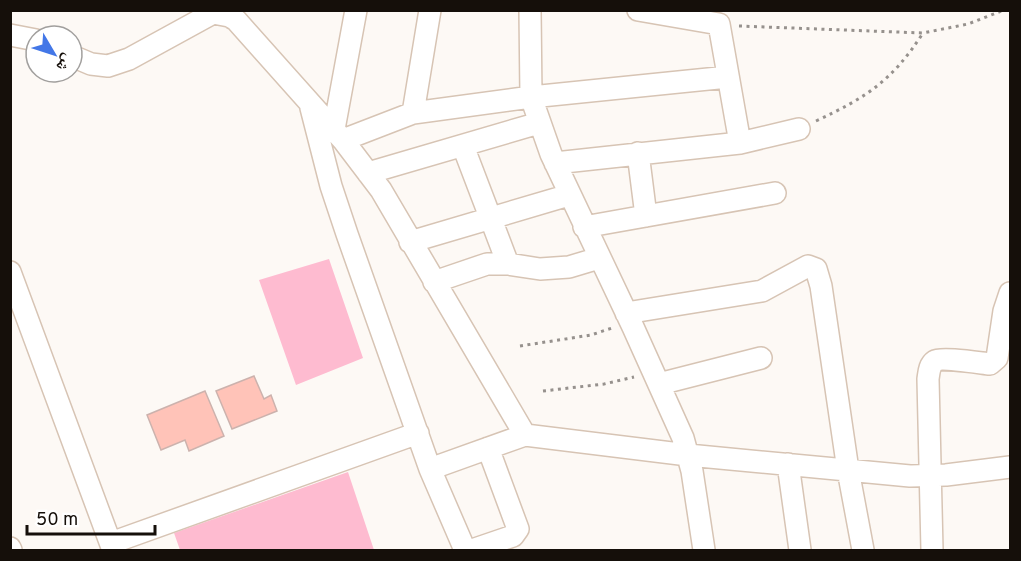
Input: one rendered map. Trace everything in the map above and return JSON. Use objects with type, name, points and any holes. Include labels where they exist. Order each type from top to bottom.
[{"type":"street","points":[[338,135],[356,10]]},
{"type":"street","points":[[413,113],[430,10]]},
{"type":"street","points":[[530,10],[531,97],[539,123],[569,195],[628,316],[683,438],[688,455],[700,550]]},
{"type":"street","points":[[639,10],[719,24],[740,142]]},
{"type":"street","points":[[84,61],[108,66],[129,59],[214,12],[236,20],[309,101],[381,190],[525,435]]},
{"type":"street","points":[[338,135],[413,113],[531,97],[728,77]]},
{"type":"street","points":[[309,101],[331,186],[344,224],[430,468],[465,550]]},
{"type":"street","points":[[368,173],[539,123]]},
{"type":"street","points":[[555,163],[740,142],[799,129]]},
{"type":"street","points":[[463,146],[508,264]]},
{"type":"street","points":[[638,153],[646,216]]},
{"type":"street","points":[[584,226],[775,193]]},
{"type":"street","points":[[410,242],[491,216],[569,195]]},
{"type":"street","points":[[434,282],[487,264],[508,264],[540,269],[569,267],[599,258]]},
{"type":"street","points":[[628,316],[762,291],[776,285],[796,271],[808,266],[813,267],[818,274],[821,286],[848,470],[863,550]]},
{"type":"street","points":[[10,272],[112,547],[418,434]]},
{"type":"street","points":[[932,550],[928,379],[930,366],[944,359],[990,364],[997,358],[1004,311],[1011,293]]},
{"type":"street","points":[[656,378],[761,358]]},
{"type":"street","points":[[430,468],[525,435],[688,455],[910,476],[1011,467]]},
{"type":"street","points":[[472,550],[513,536],[518,529],[488,448]]},
{"type":"street","points":[[788,464],[800,550]]},
{"type":"path","points":[[719,24],[767,28],[923,33],[968,24],[1004,10]]},
{"type":"path","points":[[799,129],[834,113],[882,84],[898,69],[923,33]]},
{"type":"path","points":[[520,346],[591,335],[628,316]]},
{"type":"path","points":[[543,391],[656,378]]},
{"type":"shaded area","points":[[329,259],[363,358],[296,385],[259,280]]},
{"type":"shaded area","points":[[348,472],[374,550],[180,550],[174,533]]},
{"type":"building","points":[[254,376],[264,399],[271,395],[277,411],[232,429],[216,391]]},
{"type":"building","points":[[205,391],[224,436],[189,451],[185,440],[161,450],[147,415]]}]
